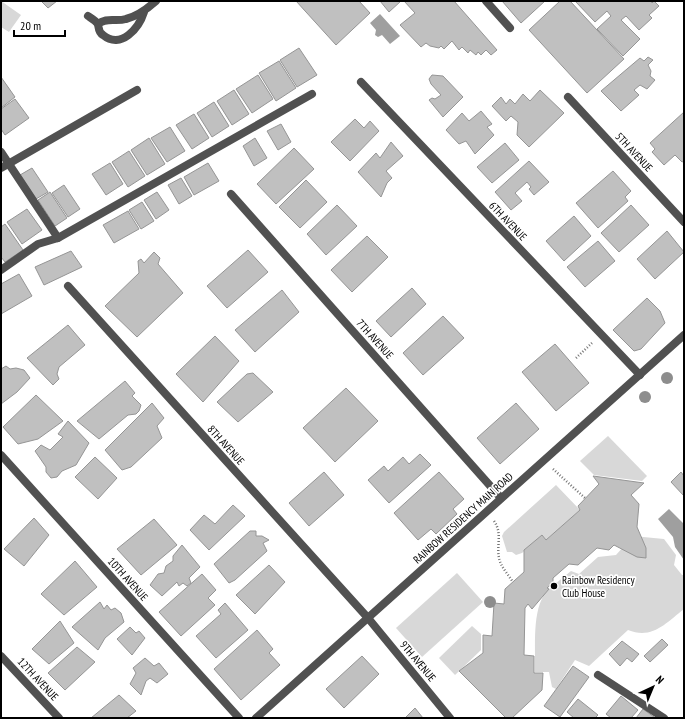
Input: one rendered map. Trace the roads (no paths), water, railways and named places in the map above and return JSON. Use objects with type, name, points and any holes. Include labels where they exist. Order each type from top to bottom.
[{"type":"street","points":[[98,24],[103,20],[126,19],[144,12],[156,1]]},
{"type":"street","points":[[486,1],[510,28]]},
{"type":"street","points":[[88,16],[98,24],[99,31],[107,38],[113,39],[124,38],[138,26],[144,12]]},
{"type":"street","name":"6TH AVENUE","points":[[361,82],[640,375]]},
{"type":"street","points":[[4,166],[137,90]]},
{"type":"street","points":[[1,270],[38,244],[58,238],[312,94]]},
{"type":"street","name":"5TH AVENUE","points":[[568,97],[684,222]]},
{"type":"street","points":[[1,152],[4,166],[58,238]]},
{"type":"street","name":"7TH AVENUE","points":[[231,194],[501,498]]},
{"type":"street","name":"8TH AVENUE","points":[[68,286],[368,618]]},
{"type":"street","name":"RAINBOW RESIDENCY MAIN ROAD","points":[[256,718],[684,335]]},
{"type":"street","name":"10TH AVENUE","points":[[1,455],[238,718]]},
{"type":"street","name":"9TH AVENUE","points":[[368,618],[450,718]]},
{"type":"street","name":"12TH AVENUE","points":[[1,656],[59,718]]},
{"type":"street","points":[[598,675],[664,718]]},
{"type":"place","name":"Rainbow Residency Club House","points":[[554,586]]}]
